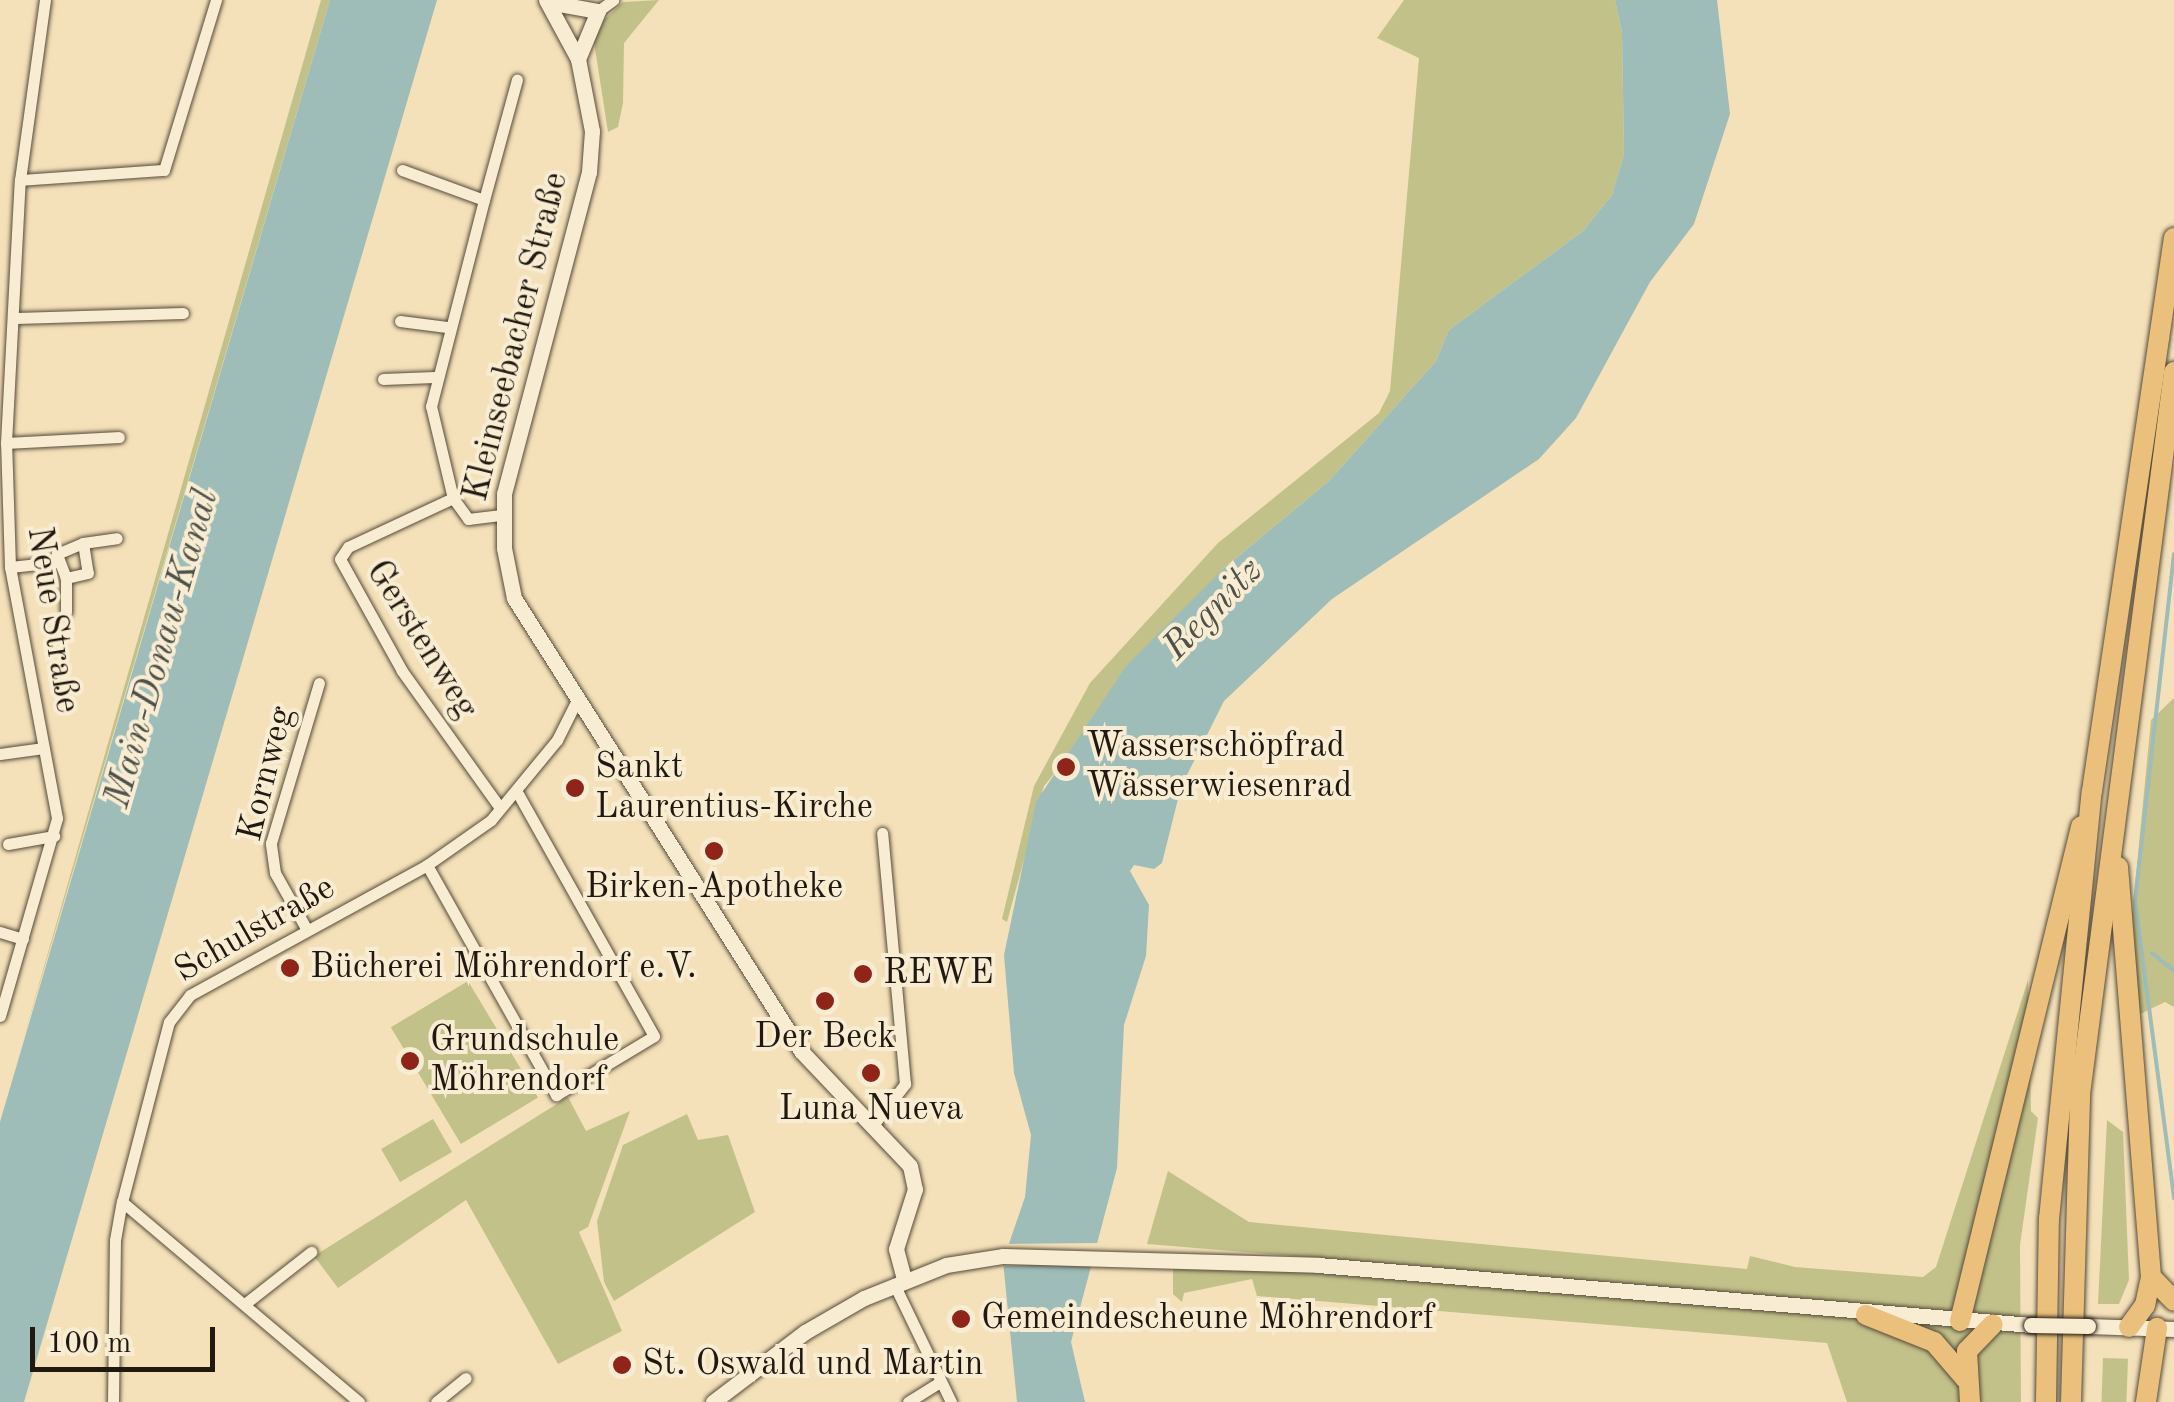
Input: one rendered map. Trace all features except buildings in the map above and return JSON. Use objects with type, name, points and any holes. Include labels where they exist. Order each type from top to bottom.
[{"type":"highway","points":[[2046,1402],[2049,1219],[2092,791],[2174,238]]},
{"type":"highway","points":[[2071,1402],[2080,1094],[2117,775],[2174,372]]},
{"type":"highway","points":[[2117,775],[2121,953],[2151,1276],[2145,1305],[2129,1328]]},
{"type":"highway","points":[[1960,1322],[2067,870],[2092,791]]},
{"type":"highway","points":[[2151,1276],[2174,1301]]},
{"type":"highway","points":[[1866,1315],[1934,1342],[1965,1378]]},
{"type":"highway","points":[[1970,1402],[1965,1378],[1967,1351],[1993,1324]]},
{"type":"highway","points":[[2146,1402],[2165,1328]]},
{"type":"street","name":"Neue Straße","points":[[0,1016],[57,818],[10,567],[6,443],[5,352],[16,318],[20,180],[45,0]]},
{"type":"street","points":[[20,180],[164,170],[216,0]]},
{"type":"street","points":[[578,58],[598,11],[614,0]]},
{"type":"street","points":[[547,1],[598,11]]},
{"type":"street","name":"Kleinseebacher Straße","points":[[547,1],[578,58],[592,131],[589,172],[508,469],[502,516],[514,598],[801,1051],[903,1154],[914,1178],[896,1249],[899,1281]]},
{"type":"street","points":[[502,516],[468,519],[453,498],[431,406],[434,377],[517,79]]},
{"type":"street","points":[[402,170],[484,200]]},
{"type":"street","points":[[16,318],[183,313]]},
{"type":"street","points":[[400,322],[448,327]]},
{"type":"street","points":[[383,380],[434,377]]},
{"type":"street","points":[[6,443],[119,437]]},
{"type":"street","name":"Gerstenweg","points":[[453,498],[348,547],[340,559],[402,672],[500,808]]},
{"type":"street","points":[[58,562],[67,545],[117,538]]},
{"type":"street","points":[[66,578],[88,573],[83,543]]},
{"type":"street","points":[[10,567],[58,562]]},
{"type":"street","points":[[58,562],[66,578],[66,612]]},
{"type":"street","name":"Kornweg","points":[[307,930],[275,873],[271,844],[319,682]]},
{"type":"street","name":"Schulstraße","points":[[112,1402],[114,1240],[175,1009],[307,930],[427,865],[517,792],[557,740],[577,700]]},
{"type":"street","points":[[0,754],[44,748]]},
{"type":"street","points":[[427,865],[556,1096],[654,1036],[517,792]]},
{"type":"street","points":[[874,1124],[905,1084],[882,833]]},
{"type":"street","points":[[8,844],[54,836]]},
{"type":"street","points":[[0,932],[23,938]]},
{"type":"street","points":[[122,1202],[359,1402]]},
{"type":"street","points":[[246,1303],[311,1252]]},
{"type":"street","points":[[720,1400],[804,1332],[899,1281],[1003,1256],[1147,1256],[1464,1278],[1960,1322],[2165,1328]]},
{"type":"street","points":[[899,1281],[939,1383],[951,1402]]},
{"type":"street","points":[[436,1402],[466,1378]]},
{"type":"street","points":[[908,1402],[939,1383]]},
{"type":"shaded area","points":[[321,0],[330,0],[23,1040]]},
{"type":"shaded area","points":[[659,0],[624,43],[623,103],[618,127],[608,132],[594,42],[604,20],[623,2]]},
{"type":"shaded area","points":[[1404,0],[1615,0],[1622,33],[1624,154],[1612,195],[1583,231],[1449,330],[1436,361],[1329,481],[1223,569],[1044,786],[1007,922],[1002,919],[1034,786],[1090,683],[1218,543],[1379,413],[1390,391],[1419,58],[1377,38]]},
{"type":"shaded area","points":[[2174,698],[2174,1007],[2165,1002],[2136,1016],[2129,947],[2151,720]]},
{"type":"shaded area","points":[[2028,980],[2031,1111],[2038,1118],[2020,1245],[2021,1402],[1847,1402],[1827,1343],[1257,1296],[1252,1279],[1184,1293],[1182,1302],[1173,1294],[1173,1268],[1231,1266],[1452,1284],[1454,1269],[1147,1244],[1168,1171],[1249,1222],[1747,1269],[1750,1256],[1795,1267],[1923,1277],[1936,1267]]},
{"type":"shaded area","points":[[468,981],[538,1098],[461,1144],[391,1027]]},
{"type":"shaded area","points":[[568,1097],[586,1131],[630,1111],[588,1227],[579,1232],[622,1331],[558,1364],[466,1200],[338,1288],[314,1256]]},
{"type":"shaded area","points":[[687,1114],[698,1140],[728,1135],[755,1212],[614,1301],[604,1282],[597,1221],[623,1145]]},
{"type":"shaded area","points":[[433,1119],[452,1152],[400,1182],[381,1149]]},
{"type":"shaded area","points":[[2107,1120],[2123,1132],[2129,1280],[2119,1304],[2098,1304]]},
{"type":"shaded area","points":[[2103,1358],[2128,1359],[2126,1402],[2101,1402]]},
{"type":"water","name":"Main-Donau-Kanal","points":[[330,0],[437,0],[24,1402],[0,1402],[0,1122]]},
{"type":"water","name":"Regnitz","points":[[1615,0],[1717,0],[1730,114],[1694,224],[1650,282],[1576,418],[1539,459],[1332,599],[1224,701],[1181,787],[1162,863],[1154,869],[1134,865],[1130,871],[1149,905],[1146,956],[1124,1025],[1117,1168],[1071,1342],[1085,1402],[1017,1402],[1003,1261],[1025,1197],[1031,1135],[1014,1073],[1004,955],[1036,802],[1126,666],[1223,569],[1329,481],[1436,361],[1449,330],[1583,231],[1612,195],[1624,154],[1622,33]]},
{"type":"pier","points":[[1099,1243],[1094,1263],[998,1266],[1003,1244]]},
{"type":"waterway","points":[[2174,554],[2135,901],[2174,1198]]},
{"type":"waterway","points":[[2152,953],[2174,971]]},
{"type":"place","name":"Wasserschöpfrad Wässerwiesenrad","points":[[1066,767]]},
{"type":"place","name":"Sankt Laurentius-Kirche","points":[[575,788]]},
{"type":"place","name":"Birken-Apotheke","points":[[714,851]]},
{"type":"place","name":"Bücherei Möhrendorf e.V.","points":[[290,968]]},
{"type":"place","name":"REWE","points":[[863,974]]},
{"type":"place","name":"Der Beck","points":[[825,1001]]},
{"type":"place","name":"Grundschule Möhrendorf","points":[[410,1061]]},
{"type":"place","name":"Luna Nueva","points":[[871,1073]]},
{"type":"place","name":"Gemeindescheune Möhrendorf","points":[[961,1319]]},
{"type":"place","name":"St. Oswald und Martin","points":[[622,1365]]}]
